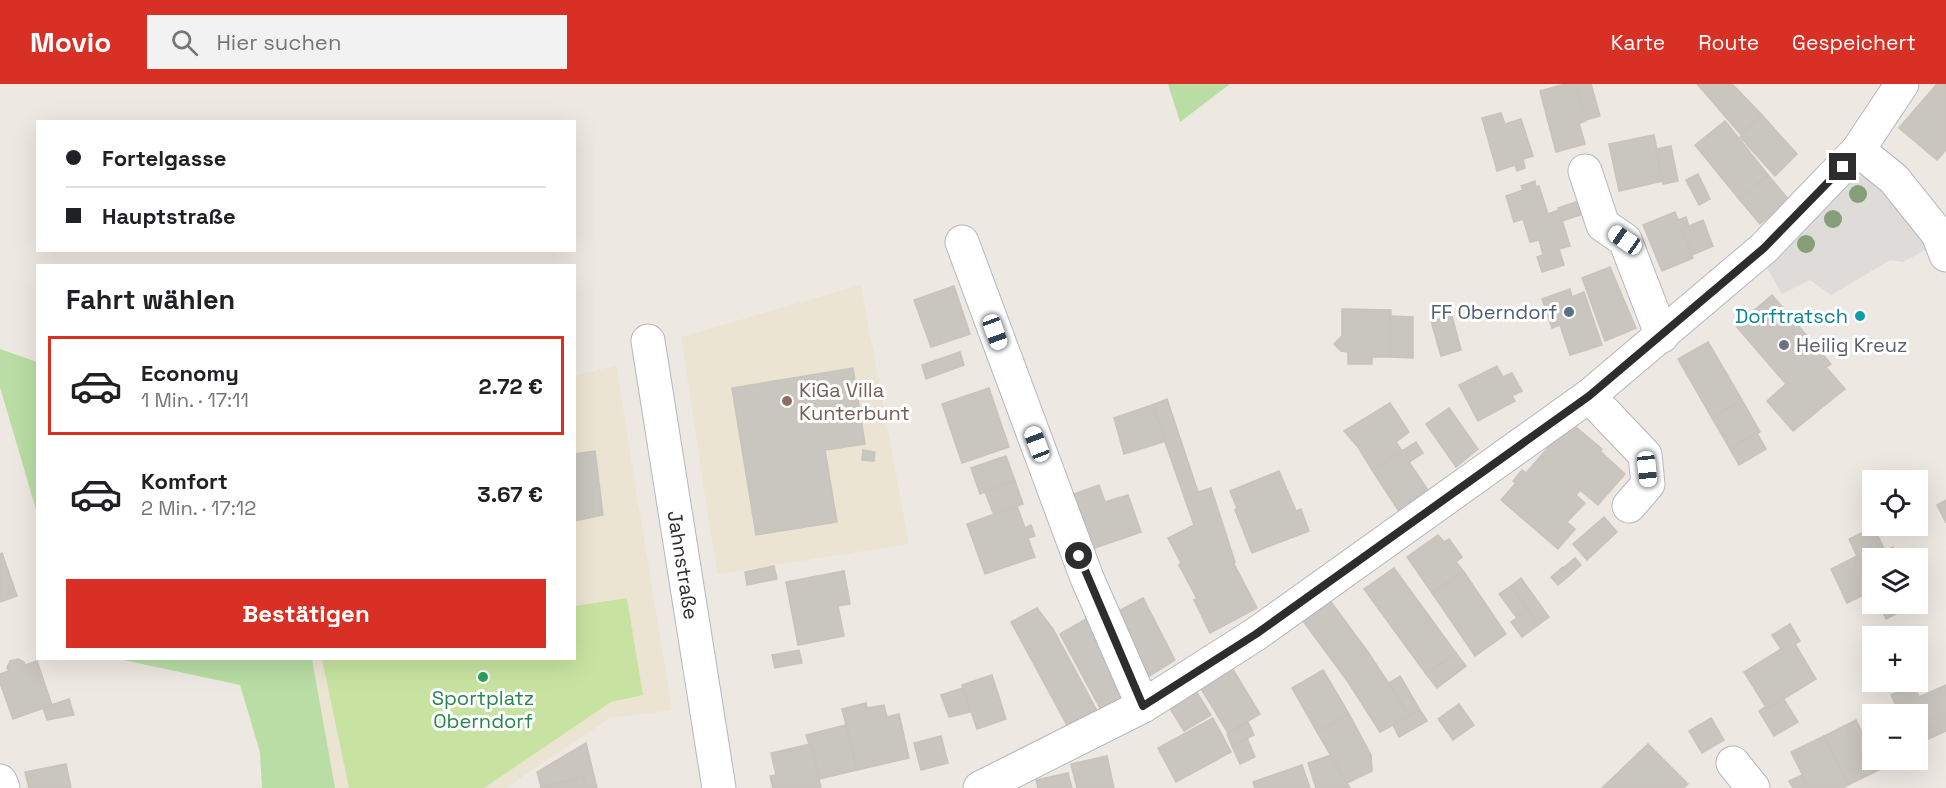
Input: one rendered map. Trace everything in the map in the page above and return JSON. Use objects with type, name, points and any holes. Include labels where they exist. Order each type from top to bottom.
[{"type":"street","points":[[980,788],[1143,706],[1256,634],[1589,396],[1764,248],[1858,150],[1902,84]]},
{"type":"street","points":[[1858,150],[1894,179],[1938,234],[1946,255]]},
{"type":"street","points":[[1585,171],[1603,225],[1625,240],[1662,336]]},
{"type":"street","points":[[962,242],[1088,578],[1143,706]]},
{"type":"street","name":"Jahnstraße","points":[[648,341],[719,788]]},
{"type":"street","points":[[1589,396],[1645,455],[1648,484],[1629,506]]},
{"type":"street","points":[[1733,763],[1753,788]]},
{"type":"street","points":[[0,781],[3,788]]},
{"type":"shaded area","points":[[1863,176],[1870,178],[1896,199],[1927,249],[1903,262],[1890,260],[1831,295],[1810,280],[1782,294],[1765,264],[1849,179]]},
{"type":"shaded area","name":"KiGa Villa Kunterbunt","points":[[861,285],[909,544],[717,574],[681,337]]},
{"type":"shaded area","name":"Sportplatz Oberndorf","points":[[616,365],[672,710],[610,718],[506,788],[335,788],[312,660],[576,660],[576,376]]},
{"type":"green space","points":[[1168,84],[1230,84],[1180,122]]},
{"type":"green space","points":[[0,349],[36,362],[36,510],[0,387]]},
{"type":"green space","name":"Sportplatz Oberndorf","points":[[627,598],[643,695],[611,702],[484,788],[349,788],[322,660],[576,660],[576,606]]},
{"type":"green space","points":[[124,660],[312,660],[335,788],[262,788],[260,752],[240,685]]},
{"type":"building","points":[[1565,84],[1576,84],[1586,121],[1579,123],[1585,144],[1556,152],[1540,91]]},
{"type":"building","points":[[1576,84],[1591,84],[1600,116],[1586,120]]},
{"type":"building","points":[[1697,84],[1718,84],[1706,94]]},
{"type":"building","points":[[1718,84],[1732,84],[1762,115],[1741,135],[1706,94]]},
{"type":"building","points":[[1937,84],[1946,84],[1946,150],[1937,160],[1899,128]]},
{"type":"building","points":[[1501,113],[1505,124],[1521,119],[1533,156],[1523,159],[1525,168],[1517,171],[1515,165],[1497,171],[1482,118]]},
{"type":"building","points":[[1762,115],[1797,154],[1775,176],[1740,137]]},
{"type":"building","points":[[1725,121],[1768,175],[1739,199],[1695,145]]},
{"type":"building","points":[[1654,135],[1663,181],[1619,191],[1609,144]]},
{"type":"building","points":[[1671,146],[1678,181],[1663,184],[1656,149]]},
{"type":"building","points":[[1698,174],[1710,199],[1699,205],[1686,180]]},
{"type":"building","points":[[1768,175],[1789,200],[1760,224],[1739,199]]},
{"type":"building","points":[[1535,181],[1536,187],[1539,186],[1548,214],[1559,210],[1570,246],[1559,249],[1564,265],[1542,272],[1537,257],[1543,255],[1539,240],[1530,242],[1523,219],[1514,222],[1506,196],[1523,190],[1521,186]]},
{"type":"building","points":[[1579,201],[1583,214],[1562,221],[1558,208]]},
{"type":"building","points":[[1675,212],[1678,220],[1686,217],[1689,226],[1682,229],[1693,258],[1662,271],[1643,225]]},
{"type":"building","points":[[1703,220],[1713,246],[1692,255],[1682,229]]},
{"type":"building","points":[[1610,267],[1636,328],[1605,341],[1582,278]]},
{"type":"building","points":[[954,286],[970,334],[931,347],[914,300]]},
{"type":"building","name":"FF Oberndorf","points":[[1570,289],[1572,297],[1584,292],[1602,345],[1570,355],[1560,325],[1552,328],[1542,299]]},
{"type":"building","name":"Heilig Kreuz","points":[[1772,295],[1831,364],[1826,367],[1845,389],[1793,431],[1767,401],[1786,384],[1736,326]]},
{"type":"building","points":[[1342,309],[1391,310],[1390,357],[1372,357],[1372,364],[1348,364],[1348,352],[1341,351],[1334,344],[1342,336]]},
{"type":"building","points":[[1390,316],[1413,317],[1413,358],[1390,357]]},
{"type":"building","points":[[1452,316],[1461,350],[1441,356],[1431,321]]},
{"type":"building","points":[[1708,342],[1742,400],[1712,418],[1678,359]]},
{"type":"building","points":[[960,352],[964,365],[926,379],[922,365]]},
{"type":"building","points":[[1497,366],[1503,377],[1512,373],[1522,391],[1512,396],[1515,401],[1478,421],[1459,385]]},
{"type":"building","name":"KiGa Villa Kunterbunt","points":[[853,368],[865,444],[825,450],[837,522],[756,535],[732,388]]},
{"type":"building","points":[[989,388],[1009,447],[962,463],[942,404]]},
{"type":"building","points":[[1167,399],[1198,492],[1211,488],[1235,562],[1233,562],[1257,608],[1210,633],[1194,600],[1197,599],[1168,538],[1194,525],[1152,405]]},
{"type":"building","points":[[1742,400],[1760,432],[1730,449],[1712,418]]},
{"type":"building","points":[[1390,403],[1409,432],[1396,442],[1402,451],[1372,470],[1358,447],[1344,431]]},
{"type":"building","points":[[1152,405],[1166,441],[1124,454],[1114,418]]},
{"type":"building","points":[[1449,408],[1478,449],[1456,467],[1426,424]]},
{"type":"building","points":[[1570,422],[1602,449],[1600,451],[1625,474],[1598,505],[1580,490],[1576,495],[1585,503],[1567,522],[1575,529],[1558,549],[1501,500],[1516,483],[1513,481],[1522,470],[1526,473]]},
{"type":"building","points":[[1757,433],[1766,449],[1739,465],[1730,449]]},
{"type":"building","points":[[1416,442],[1423,453],[1409,462],[1428,490],[1398,510],[1372,470]]},
{"type":"building","points":[[863,450],[875,452],[874,461],[862,460]]},
{"type":"building","points":[[595,451],[603,515],[576,521],[576,454]]},
{"type":"building","points":[[1006,456],[1015,481],[980,494],[971,468]]},
{"type":"building","points":[[1279,471],[1296,511],[1301,509],[1309,531],[1252,553],[1230,491]]},
{"type":"building","points":[[1015,481],[1023,504],[994,515],[985,492]]},
{"type":"building","points":[[1099,485],[1105,502],[1128,495],[1141,532],[1092,549],[1074,494]]},
{"type":"building","points":[[1946,500],[1946,523],[1937,505]]},
{"type":"building","points":[[1017,506],[1025,528],[1031,525],[1035,536],[1028,538],[1035,557],[985,574],[967,524]]},
{"type":"building","points":[[1604,517],[1617,532],[1587,560],[1573,544]]},
{"type":"building","points":[[1862,533],[1862,536],[1878,536],[1884,548],[1862,548],[1862,562],[1860,563],[1849,539]]},
{"type":"building","points":[[1438,535],[1444,542],[1449,539],[1462,557],[1456,562],[1464,572],[1432,593],[1407,557]]},
{"type":"building","points":[[2,553],[17,596],[0,602],[0,554]]},
{"type":"building","points":[[1857,556],[1860,563],[1862,562],[1862,596],[1847,603],[1831,569]]},
{"type":"building","points":[[1575,558],[1581,565],[1570,575],[1563,568]]},
{"type":"building","points":[[774,566],[777,579],[747,585],[745,572]]},
{"type":"building","points":[[1563,567],[1570,575],[1558,585],[1551,577]]},
{"type":"building","points":[[1394,568],[1456,653],[1426,674],[1364,589]]},
{"type":"building","points":[[844,571],[850,604],[838,606],[844,636],[798,645],[786,582]]},
{"type":"building","points":[[1464,572],[1506,634],[1475,656],[1432,593]]},
{"type":"building","points":[[1521,578],[1549,617],[1538,625],[1511,586]]},
{"type":"building","points":[[1511,586],[1528,610],[1517,618],[1499,594]]},
{"type":"building","points":[[1143,598],[1175,660],[1148,677],[1113,614]]},
{"type":"building","points":[[1331,602],[1368,652],[1410,716],[1380,732],[1348,682],[1303,621]]},
{"type":"building","points":[[1037,608],[1053,629],[1097,711],[1068,727],[1011,622]]},
{"type":"building","points":[[1528,610],[1538,625],[1522,637],[1511,622]]},
{"type":"building","points":[[1884,614],[1896,614],[1886,619]]},
{"type":"building","points":[[1086,619],[1127,695],[1101,710],[1060,634]]},
{"type":"building","points":[[1790,624],[1800,641],[1795,644],[1816,679],[1767,709],[1744,672],[1781,649],[1772,635]]},
{"type":"building","points":[[799,650],[802,663],[775,668],[772,655]]},
{"type":"building","points":[[1456,653],[1466,666],[1437,688],[1426,674]]},
{"type":"building","points":[[18,659],[25,665],[37,661],[52,705],[13,719],[0,683],[0,674],[9,671],[7,668],[10,661]]},
{"type":"building","points":[[1232,668],[1260,714],[1228,733],[1200,687]]},
{"type":"building","points":[[1323,670],[1349,714],[1317,732],[1292,688]]},
{"type":"building","points":[[992,675],[1006,719],[977,729],[962,685]]},
{"type":"building","points":[[1400,676],[1420,710],[1410,716],[1389,683]]},
{"type":"building","points":[[1946,685],[1946,731],[1928,739],[1928,704],[1895,704],[1891,695],[1898,692],[1917,692],[1919,697]]},
{"type":"building","points":[[963,688],[970,712],[949,717],[941,695]]},
{"type":"building","points":[[1196,691],[1211,715],[1184,731],[1169,707]]},
{"type":"building","points":[[1783,698],[1798,722],[1774,736],[1759,711],[1765,707],[1767,709]]},
{"type":"building","points":[[69,699],[74,715],[47,720],[43,708]]},
{"type":"building","points":[[866,703],[867,708],[884,705],[887,717],[899,714],[909,758],[857,770],[842,709]]},
{"type":"building","points":[[1459,704],[1474,725],[1453,740],[1438,719]]},
{"type":"building","points":[[1420,710],[1427,721],[1399,737],[1393,725]]},
{"type":"building","points":[[1349,714],[1371,755],[1372,771],[1347,783],[1317,732]]},
{"type":"building","points":[[1213,718],[1231,752],[1176,782],[1158,748]]},
{"type":"building","points":[[1711,718],[1724,740],[1702,753],[1689,731]]},
{"type":"building","points":[[1856,720],[1862,732],[1862,770],[1879,770],[1848,785],[1824,736]]},
{"type":"building","points":[[1248,722],[1254,735],[1232,746],[1227,734]]},
{"type":"building","points":[[846,725],[857,770],[819,779],[811,744],[806,735]]},
{"type":"building","points":[[941,736],[948,763],[921,770],[914,743]]},
{"type":"building","points":[[1824,736],[1848,785],[1843,788],[1809,788],[1791,752]]},
{"type":"building","points":[[1247,738],[1255,757],[1240,764],[1232,746]]},
{"type":"building","points":[[586,743],[597,788],[586,788],[583,777],[541,787],[537,772]]},
{"type":"building","points":[[811,744],[821,788],[773,788],[770,776],[776,775],[771,753]]},
{"type":"building","points":[[1648,744],[1688,784],[1684,788],[1602,788]]},
{"type":"building","points":[[1331,755],[1350,788],[1316,788],[1308,763]]},
{"type":"building","points":[[1107,756],[1114,788],[1077,788],[1071,764]]},
{"type":"building","points":[[66,764],[71,788],[29,788],[25,772]]},
{"type":"building","points":[[1302,765],[1310,788],[1255,788],[1253,782]]},
{"type":"building","points":[[1068,773],[1072,788],[1038,788],[1036,780]]},
{"type":"building","points":[[1802,775],[1809,788],[1793,788],[1789,781]]},
{"type":"building","points":[[583,777],[586,788],[541,788],[541,787]]},
{"type":"place","name":"FF Oberndorf","points":[[1569,312]]},
{"type":"place","name":"Dorftratsch","points":[[1860,316]]},
{"type":"place","name":"Heilig Kreuz","points":[[1784,345]]},
{"type":"place","name":"KiGa Villa Kunterbunt","points":[[787,401]]},
{"type":"place","name":"Sportplatz Oberndorf","points":[[483,677]]},
{"type":"route","points":[[1079,556],[1143,706],[1256,634],[1589,396],[1764,248],[1843,167]]}]
